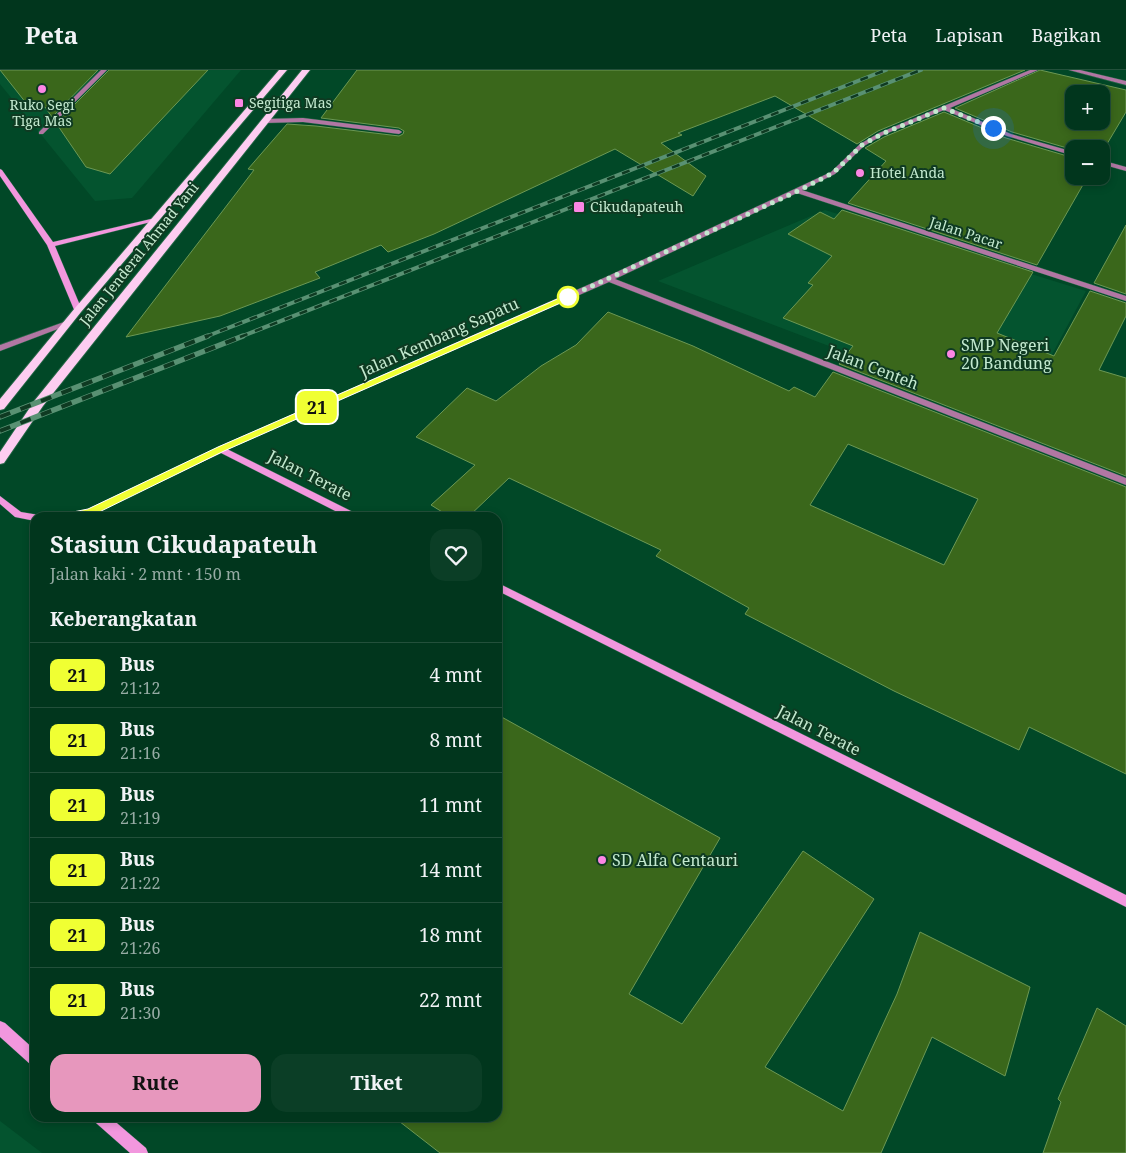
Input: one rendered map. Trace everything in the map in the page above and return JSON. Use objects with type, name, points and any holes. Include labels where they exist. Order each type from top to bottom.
[{"type":"main road","name":"Jalan Jenderal Ahmad Yani","points":[[0,406],[78,310],[283,70]]},
{"type":"main road","name":"Jalan Jenderal Ahmad Yani","points":[[0,460],[39,403],[306,70]]},
{"type":"street","points":[[41,133],[104,70]]},
{"type":"street","name":"Jalan Kembang Sapatu","points":[[90,512],[221,449],[608,279],[798,191],[833,173],[862,145],[882,134],[1035,70]]},
{"type":"street","points":[[1072,70],[1126,83]]},
{"type":"street","points":[[944,108],[1009,135],[1065,151]]},
{"type":"street","points":[[265,121],[303,120],[399,132]]},
{"type":"street","points":[[1110,165],[1126,169]]},
{"type":"street","points":[[0,172],[51,245],[78,310]]},
{"type":"street","name":"Jalan Pacar","points":[[798,191],[1126,299]]},
{"type":"street","points":[[51,245],[155,220]]},
{"type":"street","name":"Jalan Centeh","points":[[608,279],[1126,482]]},
{"type":"street","points":[[0,348],[67,324]]},
{"type":"street","name":"Jalan Terate","points":[[221,449],[346,512]]},
{"type":"street","points":[[0,499],[18,514],[30,516]]},
{"type":"street","name":"Jalan Terate","points":[[502,589],[1126,901]]},
{"type":"street","points":[[0,1028],[30,1055]]},
{"type":"street","points":[[106,1122],[141,1153]]},
{"type":"shaded area","points":[[0,70],[241,70],[132,198],[95,201],[0,84]]},
{"type":"shaded area","name":"SMP Negeri 20 Bandung","points":[[825,210],[1086,291],[1018,418],[658,281]]},
{"type":"shaded area","points":[[0,1121],[42,1153],[0,1153]]},
{"type":"building","name":"Ruko Segi Tiga Mas","points":[[0,70],[98,70],[52,117],[45,107],[30,108]]},
{"type":"building","points":[[109,70],[208,70],[110,174],[86,167],[56,123]]},
{"type":"building","points":[[357,70],[1025,70],[878,131],[857,144],[775,96],[678,133],[682,135],[661,143],[706,176],[693,196],[615,149],[434,234],[388,252],[381,245],[315,272],[320,278],[220,316],[126,337],[254,170],[248,169],[287,124],[399,136],[403,134],[404,131],[399,128],[321,118]]},
{"type":"building","points":[[1040,70],[1104,85],[1065,85],[1065,130],[1110,130],[1110,86],[1126,90],[1126,112],[1109,140],[1065,140],[1065,147],[1012,132],[955,108]]},
{"type":"building","points":[[944,112],[1006,138],[1065,155],[1065,185],[1083,185],[1037,265],[848,203],[886,161],[865,148],[884,137]]},
{"type":"building","name":"SMP Negeri 20 Bandung","points":[[842,210],[1033,272],[997,333],[1054,356],[1090,291],[1126,303],[1126,316],[1099,370],[1126,378],[1126,476],[839,364],[853,346],[783,318],[813,285],[808,283],[832,256],[788,234],[820,212],[834,219]]},
{"type":"building","points":[[1126,225],[1126,294],[1094,283]]},
{"type":"building","points":[[608,312],[693,346],[789,391],[794,387],[815,397],[833,372],[1126,487],[1126,774],[1029,727],[1019,750],[894,691],[745,614],[749,608],[656,556],[661,550],[509,478],[473,512],[442,512],[431,505],[475,465],[416,437],[467,388],[496,401],[541,366],[576,345]],"holes":[[[848,444],[978,499],[944,565],[810,505]]]},
{"type":"building","points":[[502,717],[720,838],[629,994],[682,1024],[803,851],[874,899],[765,1067],[843,1111],[897,994],[920,932],[1030,987],[1005,1076],[932,1037],[881,1153],[440,1153],[400,1122],[502,1122]]},
{"type":"building","points":[[1097,1008],[1126,1026],[1126,1153],[1043,1153],[1061,1102],[1058,1099]]},
{"type":"railway","points":[[205,337],[886,70]]},
{"type":"railway","points":[[240,337],[921,70]]},
{"type":"railway","points":[[0,417],[208,336]]},
{"type":"railway","points":[[0,431],[243,336]]},
{"type":"bus line","name":"21","points":[[90,512],[221,449],[571,296]]},
{"type":"place","name":"Ruko Segi Tiga Mas","points":[[42,89]]},
{"type":"place","name":"Segitiga Mas","points":[[239,103]]},
{"type":"place","name":"Hotel Anda","points":[[860,173]]},
{"type":"place","name":"Cikudapateuh","points":[[579,207]]},
{"type":"place","name":"SMP Negeri 20 Bandung","points":[[951,354]]},
{"type":"place","name":"SD Alfa Centauri","points":[[602,860]]},
{"type":"route","points":[[568,297],[798,191],[833,173],[862,145],[882,134],[944,108],[993,128]]}]
